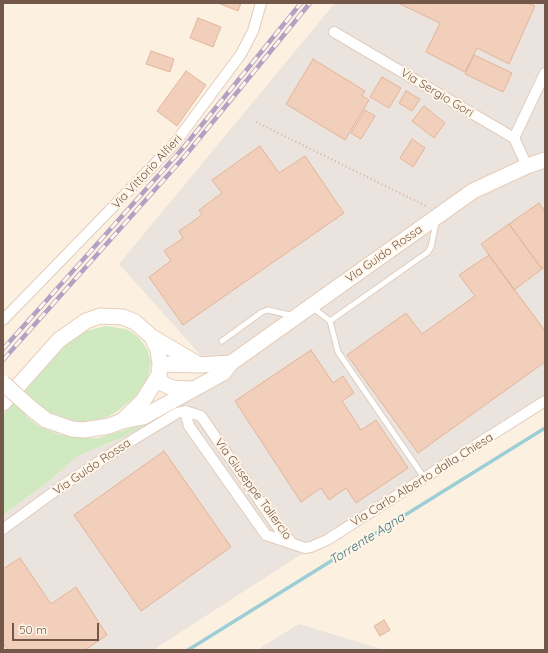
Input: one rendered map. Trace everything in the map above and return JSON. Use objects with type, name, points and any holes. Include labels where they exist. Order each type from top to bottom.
[{"type":"main road","name":"Via Guido Rossa","points":[[122,420],[143,417],[223,372],[231,363],[473,192],[527,166],[545,160]]},
{"type":"main road","points":[[3,403],[59,340],[86,321],[100,316],[123,317],[135,322],[152,336],[199,365]]},
{"type":"main road","points":[[3,383],[46,420],[72,429],[84,430],[109,426],[122,420],[143,401],[156,380],[160,364],[158,350],[152,336]]},
{"type":"main road","points":[[160,364],[199,365],[231,363]]},
{"type":"main road","points":[[156,380],[172,388],[191,389]]},
{"type":"street","name":"Via Vittorio Alfieri","points":[[3,320],[175,143],[241,54],[253,32],[260,3]]},
{"type":"street","name":"Via Sergio Gori","points":[[334,32],[514,138]]},
{"type":"street","points":[[527,166],[514,138],[545,73]]},
{"type":"street","name":"Via Carlo Alberto dalla Chiesa","points":[[295,546],[311,547],[327,540],[425,479],[545,401]]},
{"type":"street","name":"Via Guido Rossa","points":[[3,529],[62,486],[126,444],[178,413],[185,411]]},
{"type":"street","name":"Via Giuseppe Taliercio","points":[[185,411],[201,416],[279,529],[295,546]]},
{"type":"street","name":"Via Giuseppe Taliercio","points":[[185,411],[190,426],[266,535],[295,546]]},
{"type":"lane","points":[[330,321],[428,252],[431,247],[437,217]]},
{"type":"lane","points":[[311,307],[330,321],[338,352],[425,479]]},
{"type":"lane","points":[[222,340],[262,312],[268,310],[297,317]]},
{"type":"path","points":[[256,122],[425,204],[437,217]]},
{"type":"shaded area","points":[[335,3],[545,3],[545,397],[153,650],[3,650],[3,515],[48,482],[78,456],[108,444],[213,388],[221,378],[119,264]]},
{"type":"shaded area","points":[[299,624],[385,650],[257,650]]},
{"type":"green space","points":[[106,326],[126,329],[139,338],[147,349],[151,362],[150,370],[147,379],[136,396],[115,413],[91,422],[74,422],[59,419],[36,404],[26,416],[37,425],[58,434],[79,438],[98,438],[128,429],[211,385],[213,388],[123,437],[78,456],[48,482],[3,515],[3,414],[69,341],[85,331]]},
{"type":"building","points":[[218,3],[241,3],[238,11]]},
{"type":"building","points":[[398,3],[527,3],[535,6],[509,64],[477,48],[465,72],[426,52],[440,23]]},
{"type":"building","points":[[198,18],[221,27],[213,47],[190,38]]},
{"type":"building","points":[[151,51],[174,59],[170,72],[146,64]]},
{"type":"building","points":[[474,55],[512,73],[503,92],[465,74]]},
{"type":"building","points":[[313,59],[365,91],[362,96],[369,100],[345,140],[286,104]]},
{"type":"building","points":[[186,71],[206,85],[177,126],[157,111]]},
{"type":"building","points":[[382,77],[401,88],[389,108],[370,97]]},
{"type":"building","points":[[406,91],[420,99],[412,111],[399,103]]},
{"type":"building","points":[[424,106],[445,123],[434,138],[412,121]]},
{"type":"building","points":[[365,110],[375,116],[361,139],[351,133]]},
{"type":"building","points":[[412,139],[425,148],[413,167],[400,158]]},
{"type":"building","points":[[260,146],[279,173],[305,156],[344,213],[183,325],[149,277],[171,261],[164,251],[183,238],[179,231],[202,215],[199,210],[222,193],[212,180]]},
{"type":"building","points":[[539,203],[545,212],[545,267],[542,269],[509,224]]},
{"type":"building","points":[[509,224],[542,269],[514,290],[481,244]]},
{"type":"building","points":[[489,255],[545,331],[545,362],[418,453],[347,355],[406,313],[422,334],[475,296],[459,275]]},
{"type":"building","points":[[311,350],[333,383],[343,376],[354,393],[342,401],[361,430],[376,420],[408,468],[356,503],[346,488],[329,500],[321,488],[301,502],[235,401]]},
{"type":"building","points":[[164,451],[231,547],[141,611],[74,515]]},
{"type":"building","points":[[20,558],[51,604],[76,587],[107,635],[85,650],[8,650],[3,643],[3,569]]},
{"type":"building","points":[[384,620],[390,630],[380,636],[374,626]]},
{"type":"waterway","name":"Torrente Agna","points":[[188,650],[545,428]]},
{"type":"railway","points":[[3,349],[183,148],[301,3]]},
{"type":"railway","points":[[3,360],[185,156],[310,3]]}]
